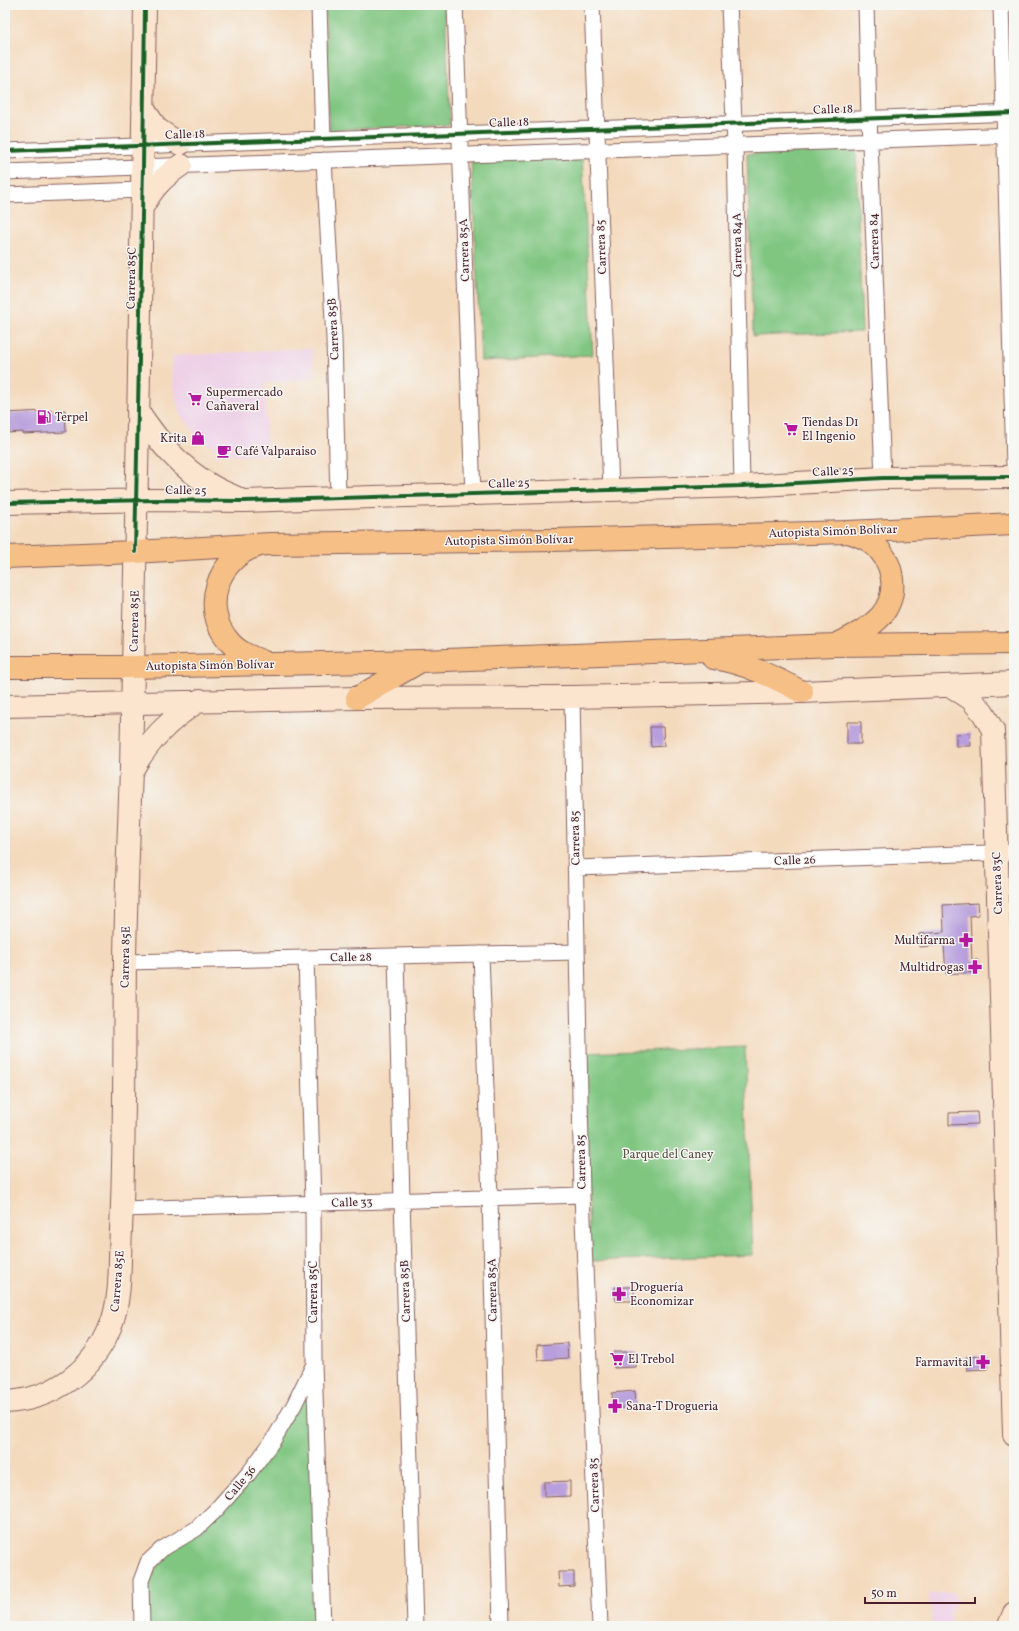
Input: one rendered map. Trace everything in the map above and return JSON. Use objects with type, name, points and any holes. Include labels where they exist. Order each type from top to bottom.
[{"type":"highway","name":"Autopista Simón Bolívar","points":[[5,557],[135,552],[270,544],[554,540],[848,532],[1014,524]]},
{"type":"highway","points":[[835,645],[864,630],[876,620],[887,607],[892,593],[892,576],[883,554],[871,542],[848,532]]},
{"type":"highway","points":[[270,544],[252,548],[236,557],[219,579],[214,597],[216,616],[228,641],[244,654],[270,664]]},
{"type":"highway","name":"Autopista Simón Bolívar","points":[[5,667],[133,667],[270,664],[672,652],[835,645],[1014,642]]},
{"type":"highway","points":[[672,652],[724,660],[752,668],[802,692]]},
{"type":"highway","points":[[357,698],[421,660]]},
{"type":"street","name":"Carrera 85C","points":[[135,552],[144,146],[145,5]]},
{"type":"street","points":[[318,5],[323,139]]},
{"type":"street","name":"Carrera 85A","points":[[454,5],[473,495]]},
{"type":"street","name":"Carrera 85","points":[[592,5],[611,489]]},
{"type":"street","name":"Carrera 84A","points":[[729,5],[735,145],[742,486]]},
{"type":"street","name":"Carrera 84","points":[[866,5],[868,118],[883,478]]},
{"type":"street","points":[[1001,5],[1009,113],[1014,465]]},
{"type":"street","points":[[5,194],[142,199],[149,195],[168,173],[180,155],[157,129],[144,108]]},
{"type":"street","name":"Calle 18","points":[[5,172],[143,167],[180,155],[323,139],[1009,113]]},
{"type":"street","name":"Calle 18","points":[[5,151],[144,146],[180,155],[324,160],[1009,135]]},
{"type":"street","name":"Carrera 85B","points":[[324,160],[334,338],[338,498]]},
{"type":"street","points":[[138,411],[158,440],[183,466],[212,486],[244,501]]},
{"type":"street","name":"Calle 25","points":[[5,503],[136,500],[244,501],[742,486],[883,478],[1014,477]]},
{"type":"street","name":"Carrera 85E","points":[[5,1402],[36,1397],[52,1391],[68,1382],[82,1370],[104,1342],[112,1321],[116,1302],[122,1209],[125,962],[135,552]]},
{"type":"street","points":[[5,706],[200,700],[572,697],[802,692],[1014,683]]},
{"type":"street","name":"Carrera 83C","points":[[951,686],[971,698],[993,730],[1005,852],[1014,1434]]},
{"type":"street","name":"Carrera 85","points":[[572,697],[582,1195],[600,1626]]},
{"type":"street","points":[[130,772],[151,741],[165,726],[200,700]]},
{"type":"street","name":"Calle 26","points":[[576,868],[1005,852]]},
{"type":"street","name":"Calle 28","points":[[125,962],[578,952]]},
{"type":"street","name":"Carrera 85A","points":[[481,954],[490,1198],[501,1626]]},
{"type":"street","name":"Carrera 85B","points":[[396,956],[402,1200],[416,1626]]},
{"type":"street","name":"Carrera 85C","points":[[306,958],[313,1203],[314,1363],[323,1626]]},
{"type":"street","name":"Calle 33","points":[[122,1209],[582,1195]]},
{"type":"street","name":"Calle 36","points":[[142,1626],[141,1580],[148,1562],[162,1549],[196,1529],[216,1510],[249,1473],[274,1439],[294,1405],[314,1363]]},
{"type":"street","points":[[1009,1626],[1014,1613]]},
{"type":"shaded area","points":[[312,348],[314,379],[265,383],[267,455],[236,456],[219,451],[204,441],[191,428],[181,414],[175,397],[172,377],[172,356]]},
{"type":"shaded area","points":[[952,1592],[957,1600],[950,1614],[951,1621],[955,1626],[933,1626],[932,1607],[930,1607],[929,1594]]},
{"type":"green space","points":[[325,5],[445,5],[450,125],[329,130]]},
{"type":"green space","points":[[856,150],[862,332],[753,336],[747,154]]},
{"type":"green space","points":[[582,155],[593,355],[481,361],[471,159]]},
{"type":"green space","name":"Parque del Caney","points":[[745,1047],[753,1255],[590,1261],[583,1053]]},
{"type":"green space","points":[[314,1363],[323,1626],[142,1626],[148,1562],[249,1473]]},
{"type":"building","name":"Terpel","points":[[65,410],[66,432],[23,434],[23,432],[5,433],[5,413]]},
{"type":"building","points":[[847,722],[861,722],[861,744],[847,744]]},
{"type":"building","points":[[650,727],[663,727],[664,746],[651,747]]},
{"type":"building","points":[[970,733],[971,746],[956,746],[956,734]]},
{"type":"building","points":[[978,903],[979,915],[970,916],[972,960],[978,960],[979,972],[946,974],[944,945],[919,947],[919,934],[944,932],[943,905]]},
{"type":"building","points":[[977,1112],[978,1124],[949,1125],[949,1113]]},
{"type":"building","points":[[615,1287],[634,1287],[634,1301],[616,1301]]},
{"type":"building","points":[[567,1343],[568,1358],[538,1360],[537,1345]]},
{"type":"building","points":[[613,1352],[636,1352],[636,1367],[614,1368]]},
{"type":"building","points":[[987,1356],[987,1369],[967,1370],[966,1357]]},
{"type":"building","points":[[635,1391],[636,1407],[613,1409],[612,1393]]},
{"type":"building","points":[[570,1481],[570,1496],[544,1497],[544,1482]]},
{"type":"building","points":[[558,1572],[574,1572],[574,1586],[559,1587]]},
{"type":"cycle path","points":[[135,552],[145,5]]},
{"type":"cycle path","points":[[5,151],[1014,113]]},
{"type":"cycle path","points":[[5,503],[154,500],[244,501],[742,486],[883,478],[1014,477]]},
{"type":"place","name":"Supermercado Cañaveral","points":[[195,399]]},
{"type":"place","name":"Terpel","points":[[44,417]]},
{"type":"place","name":"Tiendas D1 El Ingenio","points":[[791,429]]},
{"type":"place","name":"Krita","points":[[198,438]]},
{"type":"place","name":"Café Valparaiso","points":[[224,451]]},
{"type":"place","name":"Multifarma","points":[[966,940]]},
{"type":"place","name":"Multidrogas","points":[[975,967]]},
{"type":"place","name":"Droguería Economizar","points":[[619,1294]]},
{"type":"place","name":"El Trebol","points":[[617,1359]]},
{"type":"place","name":"Farmavital","points":[[983,1362]]},
{"type":"place","name":"Sana-T Drogueria","points":[[615,1406]]}]
